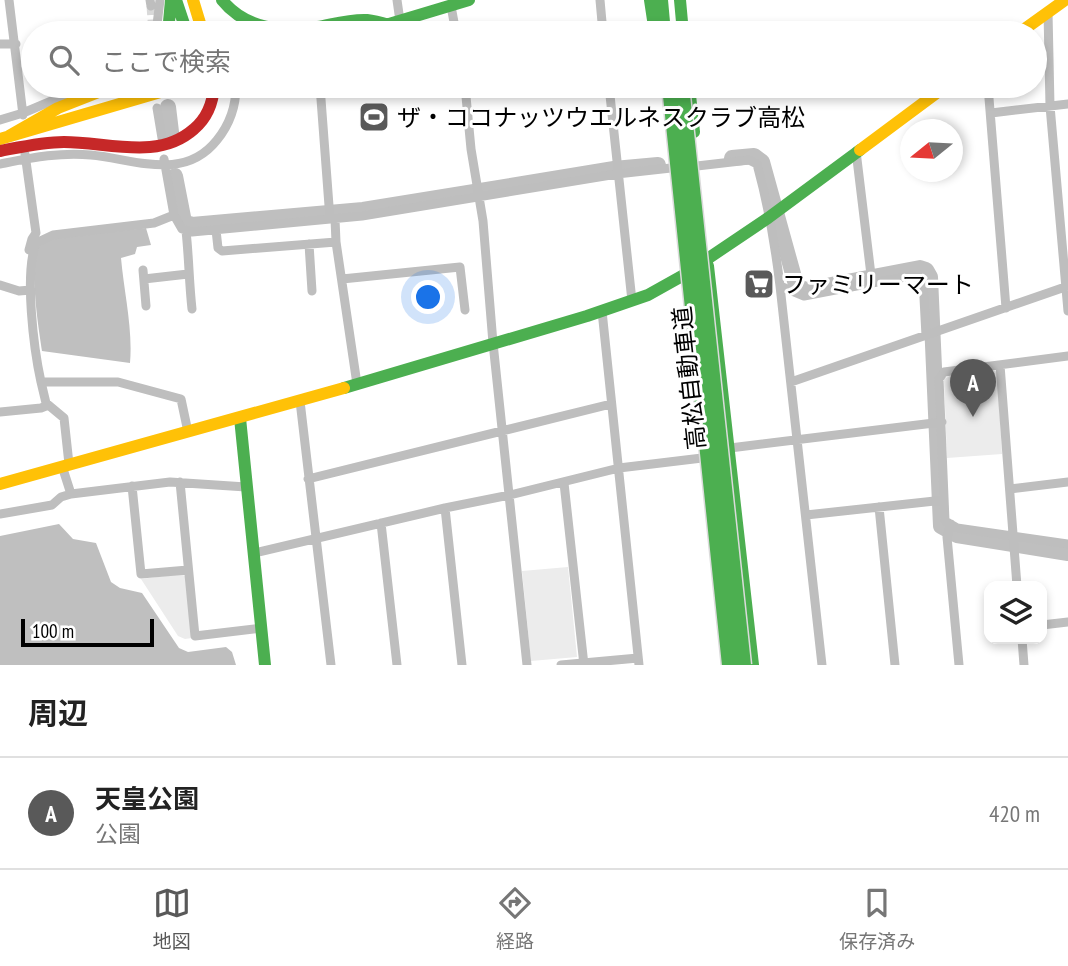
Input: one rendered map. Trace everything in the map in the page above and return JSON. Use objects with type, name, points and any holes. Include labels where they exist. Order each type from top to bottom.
[{"type":"main road","points":[[170,21],[174,0]]},
{"type":"main road","points":[[174,0],[182,21]]},
{"type":"main road","points":[[192,0],[199,21]]},
{"type":"main road","points":[[222,0],[227,8],[248,21]]},
{"type":"main road","points":[[401,21],[469,0]]},
{"type":"main road","points":[[652,0],[655,21]]},
{"type":"main road","points":[[662,0],[664,21]]},
{"type":"main road","points":[[673,0],[675,21]]},
{"type":"main road","points":[[680,0],[682,21]]},
{"type":"main road","points":[[1036,21],[1065,0]]},
{"type":"main road","points":[[351,21],[378,21]]},
{"type":"main road","points":[[4,137],[58,108],[83,98]]},
{"type":"main road","points":[[4,137],[139,98]]},
{"type":"main road","points":[[0,151],[65,141],[133,148],[170,145],[193,132],[210,107],[212,98]]},
{"type":"main road","points":[[664,98],[723,665]]},
{"type":"main road","points":[[665,98],[682,208]]},
{"type":"main road","name":"高松自動車道","points":[[671,98],[730,665]]},
{"type":"main road","name":"高松自動車道","points":[[682,98],[743,665]]},
{"type":"main road","points":[[690,98],[753,665]]},
{"type":"main road","points":[[0,484],[300,401],[632,301],[682,276],[773,214],[929,98]]},
{"type":"main road","points":[[240,418],[265,665]]},
{"type":"street","points":[[9,0],[21,94]]},
{"type":"street","points":[[157,21],[160,0]]},
{"type":"street","points":[[394,21],[397,0]]},
{"type":"street","points":[[600,0],[602,21]]},
{"type":"street","points":[[451,6],[454,21]]},
{"type":"street","points":[[1048,12],[1049,106],[1068,311]]},
{"type":"street","points":[[0,44],[16,44]]},
{"type":"street","points":[[21,98],[23,114]]},
{"type":"street","points":[[0,120],[23,114],[60,98]]},
{"type":"street","points":[[0,164],[25,157],[57,153],[165,162],[189,161],[213,145],[224,131],[232,116],[236,98]]},
{"type":"street","points":[[321,98],[331,216],[357,384]]},
{"type":"street","points":[[466,98],[479,193],[527,665]]},
{"type":"street","points":[[610,98],[632,301]]},
{"type":"street","points":[[989,98],[1006,308]]},
{"type":"street","points":[[991,113],[1068,104]]},
{"type":"street","points":[[158,108],[162,138]]},
{"type":"street","points":[[856,151],[871,279]]},
{"type":"street","points":[[25,157],[36,233],[28,255],[31,276]]},
{"type":"street","points":[[697,166],[749,160],[757,164],[773,214],[822,665]]},
{"type":"street","points":[[165,162],[174,215],[186,231],[191,267],[188,274],[192,309]]},
{"type":"street","points":[[186,231],[331,216],[617,171],[671,168]]},
{"type":"street","points":[[1058,195],[1068,194]]},
{"type":"street","points":[[71,494],[66,465],[64,418],[46,402],[36,353],[31,290],[33,250],[36,243],[43,238],[154,223],[174,215]]},
{"type":"street","points":[[216,229],[218,248],[222,251],[336,242]]},
{"type":"street","points":[[309,244],[312,291]]},
{"type":"street","points":[[342,279],[460,267],[465,310]]},
{"type":"street","points":[[146,306],[143,275],[188,274]]},
{"type":"street","points":[[780,286],[804,296],[871,279],[911,276],[923,279],[930,335]]},
{"type":"street","points":[[0,285],[19,291],[31,290]]},
{"type":"street","points":[[791,382],[1067,286]]},
{"type":"street","points":[[561,665],[639,661],[601,311]]},
{"type":"street","points":[[959,665],[949,530],[940,500],[937,422],[940,379],[944,372],[1068,356]]},
{"type":"street","points":[[1000,365],[1017,581]]},
{"type":"street","points":[[41,382],[118,382],[181,399],[188,432]]},
{"type":"street","points":[[300,401],[331,665]]},
{"type":"street","points":[[0,412],[41,408],[46,406],[46,402]]},
{"type":"street","points":[[308,479],[611,404]]},
{"type":"street","points":[[730,448],[937,422]]},
{"type":"street","points":[[254,553],[510,495],[618,467],[702,458]]},
{"type":"street","points":[[0,514],[52,505],[61,497],[71,494],[132,486],[180,482],[246,488]]},
{"type":"street","points":[[180,482],[195,636],[262,628]]},
{"type":"street","points":[[564,482],[584,664]]},
{"type":"street","points":[[1010,489],[1068,482]]},
{"type":"street","points":[[132,486],[141,575],[188,570]]},
{"type":"street","points":[[806,515],[940,500]]},
{"type":"street","points":[[878,507],[895,665]]},
{"type":"street","points":[[444,508],[462,665]]},
{"type":"street","points":[[381,523],[397,665]]},
{"type":"street","points":[[949,530],[957,528],[1014,542],[1068,544]]},
{"type":"street","points":[[1047,624],[1068,622]]},
{"type":"street","points":[[1022,644],[1024,665]]},
{"type":"shaded area","points":[[146,228],[151,245],[137,247],[135,254],[121,258],[129,324],[130,363],[42,351],[34,282],[39,244],[55,238]]},
{"type":"shaded area","points":[[993,370],[997,372],[1002,454],[947,458],[944,379]]},
{"type":"shaded area","points":[[59,524],[73,539],[96,543],[111,582],[120,588],[142,593],[179,648],[188,652],[226,647],[232,652],[236,665],[0,665],[0,536]]},
{"type":"shaded area","points":[[568,567],[577,657],[531,661],[522,571]]},
{"type":"shaded area","points":[[181,574],[185,576],[192,638],[185,639],[178,636],[141,579]]},
{"type":"waterway","points":[[168,107],[171,132]]},
{"type":"waterway","points":[[732,158],[754,156],[762,162],[797,286],[805,290],[920,268],[926,270],[930,277],[941,526],[957,535],[1068,553]]},
{"type":"waterway","points":[[175,176],[184,222],[192,225],[363,210],[614,169],[658,165]]},
{"type":"tunnel","points":[[151,6],[152,21]]},
{"type":"traffic: fast","points":[[169,21],[171,0]]},
{"type":"traffic: fast","points":[[176,0],[183,21]]},
{"type":"traffic: fast","points":[[222,0],[231,10],[249,21]]},
{"type":"traffic: fast","points":[[399,21],[469,0]]},
{"type":"traffic: fast","points":[[650,0],[653,21]]},
{"type":"traffic: fast","points":[[662,0],[664,21]]},
{"type":"traffic: fast","points":[[680,0],[682,21]]},
{"type":"traffic: fast","points":[[349,21],[373,21]]},
{"type":"traffic: fast","points":[[671,98],[730,665]]},
{"type":"traffic: fast","points":[[682,98],[743,665]]},
{"type":"traffic: fast","points":[[690,98],[694,132]]},
{"type":"traffic: fast","points":[[344,388],[587,316],[648,295],[682,276],[768,218],[860,150]]},
{"type":"traffic: fast","points":[[708,266],[753,665]]},
{"type":"traffic: fast","points":[[240,418],[265,665]]},
{"type":"traffic: slow","points":[[193,0],[199,21]]},
{"type":"traffic: slow","points":[[1036,21],[1065,0]]},
{"type":"traffic: slow","points":[[9,136],[58,108],[83,98]]},
{"type":"traffic: slow","points":[[0,139],[140,98]]},
{"type":"traffic: slow","points":[[860,150],[930,98]]},
{"type":"traffic: slow","points":[[0,484],[344,388]]},
{"type":"traffic: jam","points":[[0,151],[56,142],[132,148],[165,145],[180,139],[199,125],[212,98]]},
{"type":"place","name":"ザ・ココナッツウエルネスクラブ高松","points":[[374,117]]},
{"type":"place","name":"ファミリーマート","points":[[759,284]]},
{"type":"place","name":"天皇公園","points":[[973,417]]}]
